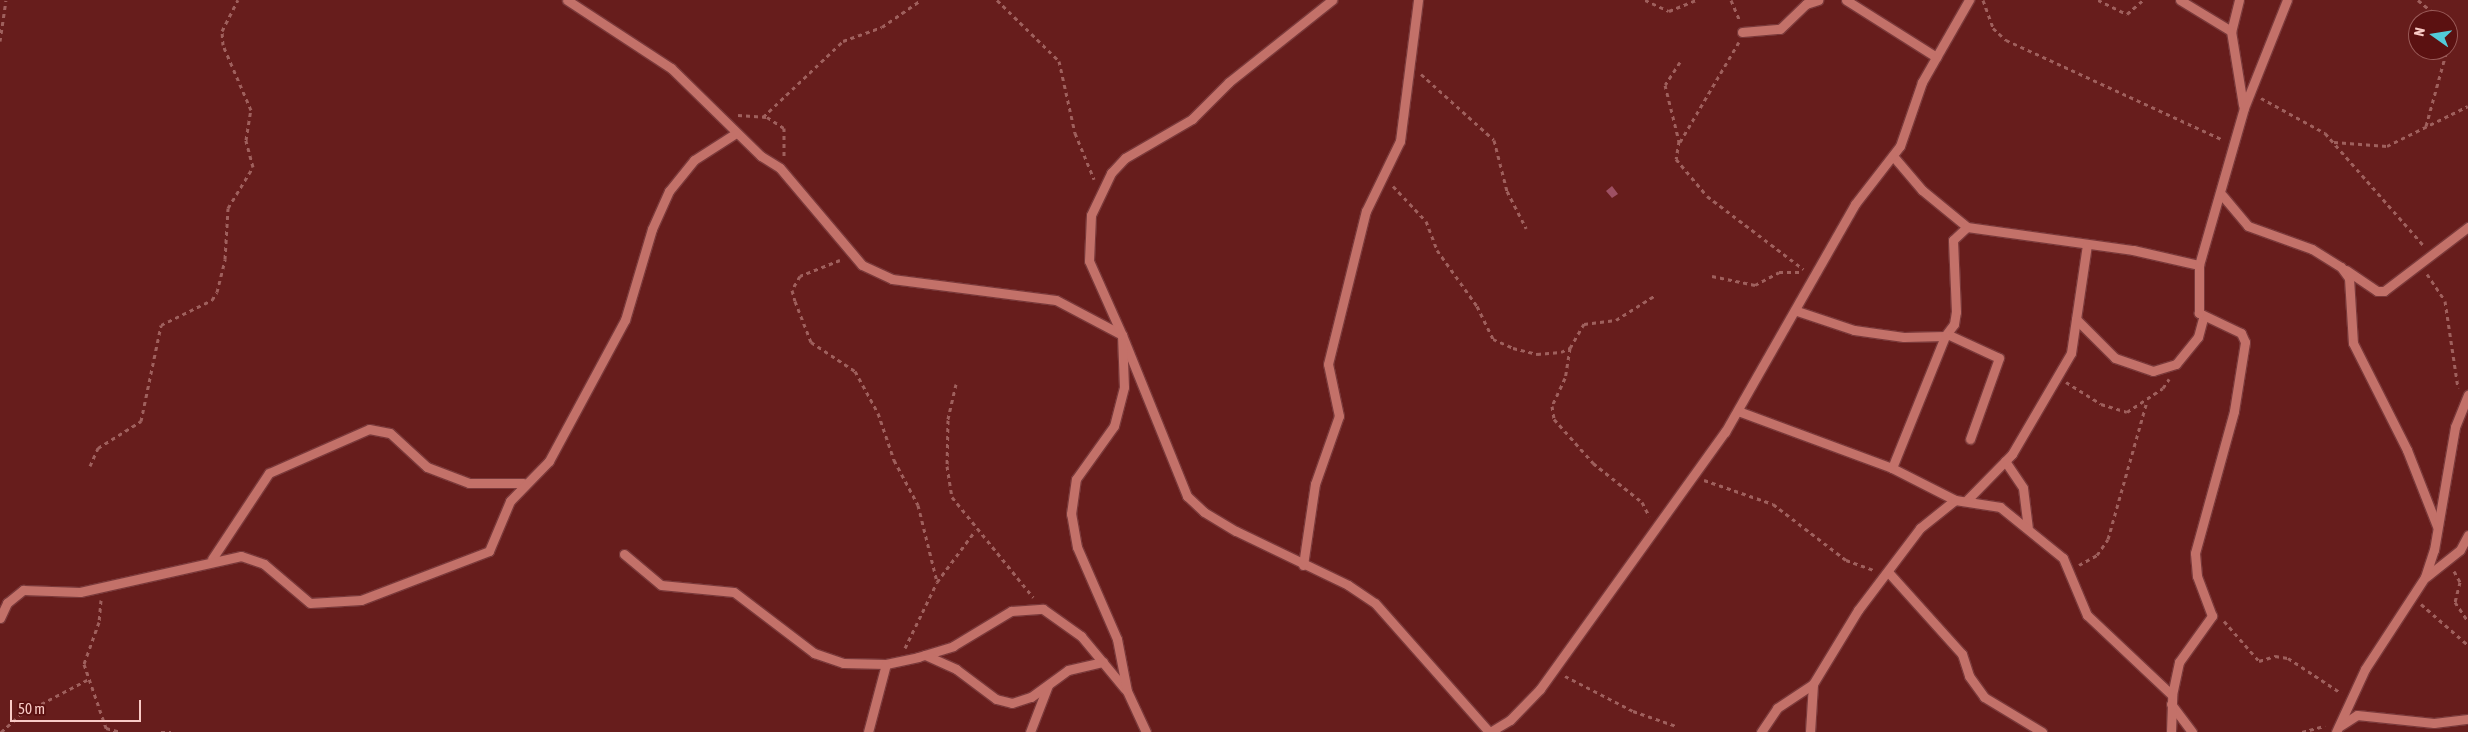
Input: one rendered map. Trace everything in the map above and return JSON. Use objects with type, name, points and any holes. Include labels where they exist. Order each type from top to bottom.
[{"type":"street","points":[[567,0],[671,68],[736,133],[782,171],[856,258],[892,279],[1056,300],[1122,335]]},
{"type":"street","points":[[1332,0],[1229,82],[1192,119],[1125,158],[1100,194],[1088,237],[1089,261],[1122,335],[1187,496],[1204,512],[1375,603],[1489,732],[1510,720],[1554,670],[1644,541],[1694,477],[1738,411],[1797,311],[1854,204],[1893,156],[1936,57],[1968,0]]},
{"type":"street","points":[[1303,565],[1315,484],[1339,416],[1328,364],[1366,211],[1400,141],[1412,64],[1418,0]]},
{"type":"street","points":[[1742,32],[1784,27],[1806,4],[1818,0]]},
{"type":"street","points":[[1846,0],[1936,57]]},
{"type":"street","points":[[2180,0],[2231,31]]},
{"type":"street","points":[[2240,0],[2231,31],[2244,108]]},
{"type":"street","points":[[2076,319],[2100,347],[2127,365],[2153,371],[2176,364],[2198,337],[2203,318],[2195,300],[2199,265],[2212,213],[2222,194],[2249,93],[2287,0]]},
{"type":"street","points":[[0,618],[7,603],[23,590],[80,592],[212,559],[241,556],[264,564],[310,602],[361,600],[489,551],[510,500],[523,483],[549,461],[625,320],[652,229],[669,191],[694,160],[736,133]]},
{"type":"street","points":[[1893,156],[1922,190],[1967,227],[2087,245],[2199,265]]},
{"type":"street","points":[[2222,194],[2248,226],[2288,238],[2341,267],[2377,291],[2390,288],[2468,227]]},
{"type":"street","points":[[1892,468],[1956,312],[1953,240],[1967,227]]},
{"type":"street","points":[[1966,501],[2005,461],[2071,353],[2087,245]]},
{"type":"street","points":[[2341,267],[2352,289],[2353,343],[2407,450],[2437,526]]},
{"type":"street","points":[[1797,311],[1854,330],[1904,337],[1946,335],[1999,358],[1970,439]]},
{"type":"street","points":[[2171,732],[2171,699],[2179,662],[2211,619],[2211,608],[2197,576],[2195,553],[2234,411],[2245,342],[2241,332],[2224,323],[2203,318]]},
{"type":"street","points":[[1122,335],[1121,407],[1114,426],[1076,479],[1071,514],[1084,567],[1117,639],[1127,691],[1146,732]]},
{"type":"street","points":[[2337,730],[2365,669],[2415,596],[2425,578],[2462,404],[2468,395]]},
{"type":"street","points":[[1738,411],[1892,468],[1955,500],[2000,507],[2028,528],[2070,570],[2086,615],[2171,699],[2192,732]]},
{"type":"street","points":[[212,559],[269,473],[369,429],[390,433],[427,467],[469,483],[523,483]]},
{"type":"street","points":[[2005,461],[2023,488],[2028,528]]},
{"type":"street","points":[[1761,732],[1777,708],[1813,684],[1858,610],[1889,573],[1920,528],[1955,500]]},
{"type":"street","points":[[2425,578],[2445,561],[2468,536]]},
{"type":"street","points":[[624,554],[661,585],[734,592],[814,653],[842,663],[886,664],[925,655],[953,646],[1011,612],[1043,609],[1081,636],[1127,691]]},
{"type":"street","points":[[1889,573],[1962,654],[1969,676],[1984,697],[2042,732]]},
{"type":"street","points":[[925,655],[956,669],[996,699],[1012,703],[1031,697],[1068,670],[1103,662]]},
{"type":"street","points":[[868,732],[886,664]]},
{"type":"street","points":[[1030,732],[1048,684]]},
{"type":"street","points":[[1810,732],[1813,684]]},
{"type":"street","points":[[2337,730],[2357,715],[2434,723],[2468,719]]},
{"type":"path","points":[[0,41],[6,0]]},
{"type":"path","points":[[90,466],[98,448],[140,421],[161,325],[212,300],[217,292],[225,259],[228,208],[254,167],[246,140],[251,110],[223,45],[222,32],[238,0]]},
{"type":"path","points":[[763,117],[844,41],[882,26],[922,0]]},
{"type":"path","points":[[997,0],[1059,61],[1075,133],[1100,194]]},
{"type":"path","points":[[1645,0],[1669,11],[1696,0]]},
{"type":"path","points":[[1677,147],[1731,59],[1742,32],[1730,0]]},
{"type":"path","points":[[1983,0],[1993,28],[2006,40],[2235,146]]},
{"type":"path","points":[[2098,0],[2127,14],[2143,0]]},
{"type":"path","points":[[2418,0],[2430,10]]},
{"type":"path","points":[[2426,127],[2444,60]]},
{"type":"path","points":[[1680,62],[1665,85],[1677,147],[1676,159],[1707,196],[1807,272],[1779,272],[1755,285],[1712,276]]},
{"type":"path","points":[[1412,64],[1494,140],[1507,191],[1526,228]]},
{"type":"path","points":[[2249,93],[2306,120],[2334,142],[2418,237],[2425,250],[2422,264],[2445,302],[2462,404]]},
{"type":"path","points":[[2334,142],[2387,146],[2468,106]]},
{"type":"path","points":[[716,111],[763,117],[784,128],[782,171]]},
{"type":"path","points":[[1386,172],[1402,199],[1426,221],[1438,250],[1477,306],[1492,339],[1537,354],[1570,348]]},
{"type":"path","points":[[856,258],[827,261],[800,276],[792,290],[811,342],[855,371],[878,413],[894,460],[918,505],[937,582]]},
{"type":"path","points":[[1644,541],[1648,510],[1593,463],[1554,419],[1552,406],[1565,378],[1570,348],[1584,324],[1616,320],[1654,296]]},
{"type":"path","points":[[2058,376],[2118,412],[2132,410],[2163,388],[2176,364]]},
{"type":"path","points":[[956,384],[948,420],[948,485],[975,531],[1043,609]]},
{"type":"path","points":[[2070,570],[2097,554],[2108,539],[2147,401]]},
{"type":"path","points":[[1694,477],[1773,504],[1846,560],[1889,573]]},
{"type":"path","points":[[897,662],[937,582],[975,531]]},
{"type":"path","points":[[2445,561],[2459,578],[2455,602],[2468,621]]},
{"type":"path","points":[[100,587],[100,615],[84,660],[87,680],[106,728],[121,732]]},
{"type":"path","points":[[2415,596],[2468,646]]},
{"type":"path","points":[[2211,608],[2259,661],[2275,656],[2288,658],[2350,700]]},
{"type":"path","points":[[1554,670],[1633,711],[1676,726]]},
{"type":"path","points":[[1,732],[20,714],[87,680]]},
{"type":"path","points":[[2302,732],[2314,726],[2337,730]]},
{"type":"path","points":[[161,732],[171,732]]},
{"type":"building","points":[[1612,186],[1618,194],[1612,198],[1606,191]]}]
